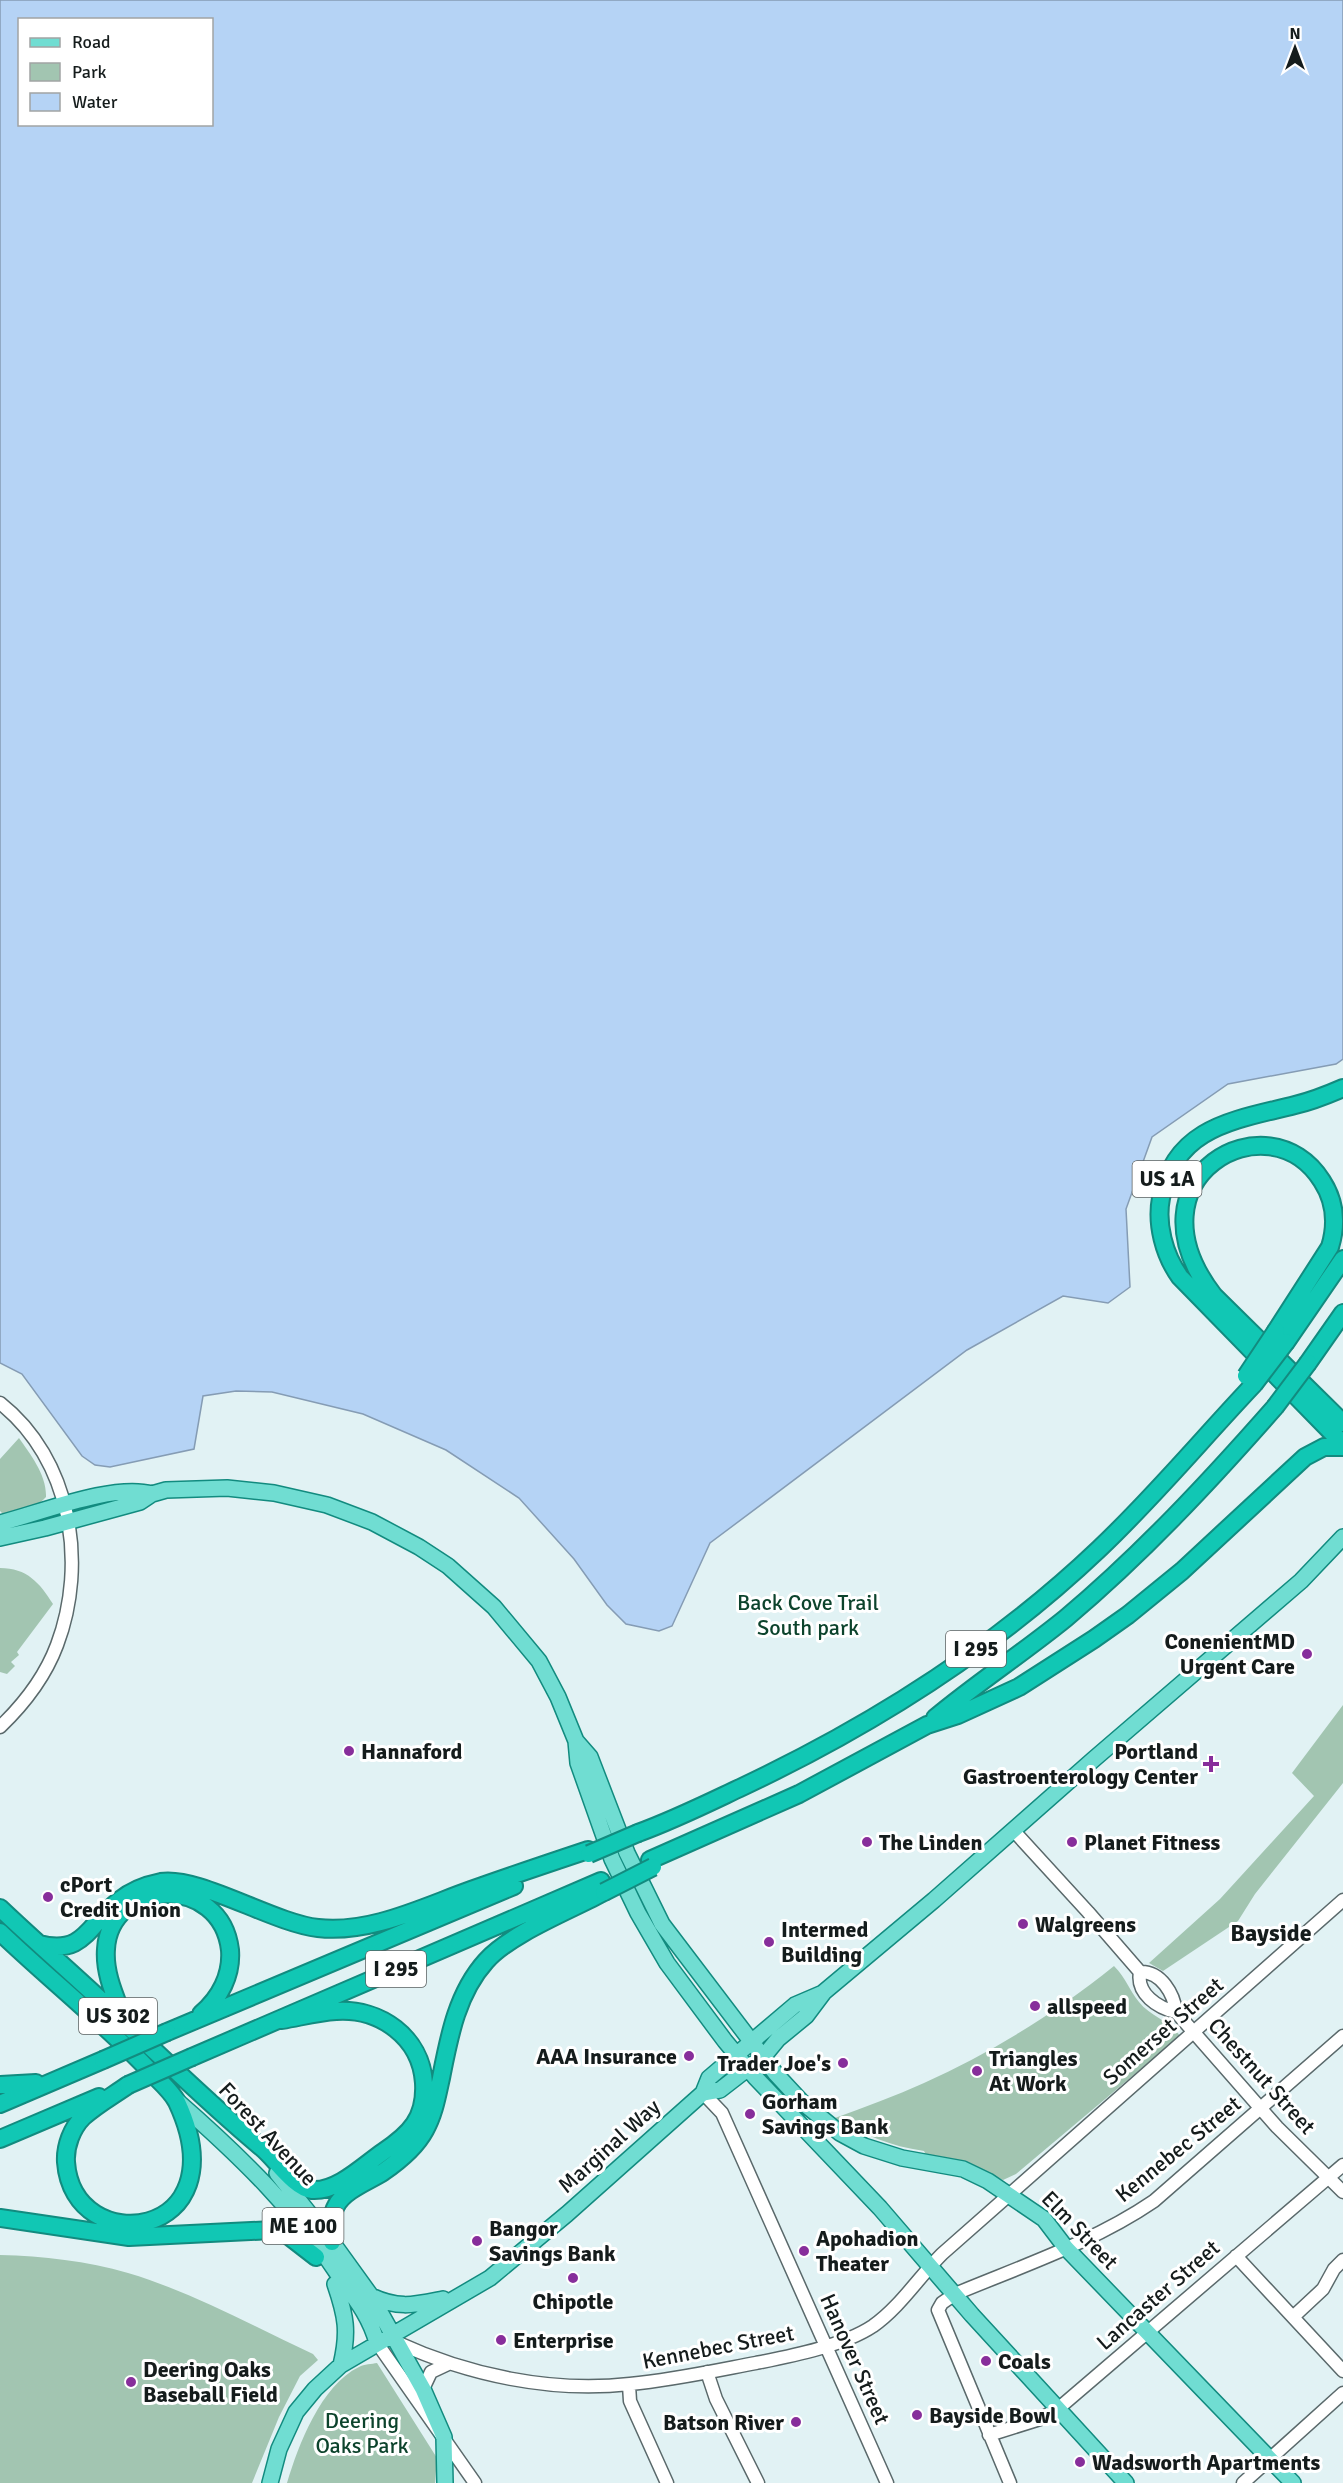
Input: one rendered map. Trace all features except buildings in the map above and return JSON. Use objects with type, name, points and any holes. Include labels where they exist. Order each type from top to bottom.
[{"type":"highway","name":"US 1A","points":[[1343,1088],[1296,1105],[1232,1120],[1201,1135],[1188,1146],[1173,1165],[1162,1191],[1159,1215],[1168,1256],[1179,1277],[1343,1446]]},
{"type":"highway","points":[[1281,1336],[1330,1247],[1334,1211],[1326,1188],[1312,1168],[1303,1160],[1281,1149],[1256,1146],[1227,1153],[1211,1163],[1195,1180],[1189,1191],[1184,1216],[1189,1254],[1200,1276],[1214,1296],[1343,1423]]},
{"type":"highway","name":"I 295","points":[[0,2104],[589,1852],[700,1807],[785,1767],[868,1721],[951,1668],[1022,1615],[1099,1549],[1203,1438],[1343,1259]]},
{"type":"highway","name":"I 295","points":[[0,2139],[603,1887],[798,1794],[927,1725],[1029,1648],[1112,1578],[1200,1492],[1275,1407],[1343,1313]]},
{"type":"highway","points":[[927,1725],[958,1715],[1019,1686],[1094,1640],[1182,1571],[1291,1468],[1316,1450],[1333,1445],[1343,1446]]},
{"type":"highway","points":[[38,1944],[63,1948],[79,1942],[118,1900],[141,1887],[165,1882],[215,1893],[283,1920],[319,1928],[344,1929],[369,1925],[404,1914],[589,1852]]},
{"type":"highway","points":[[332,2242],[331,2225],[336,2206],[344,2196],[393,2165],[411,2149],[426,2130],[435,2108],[452,2025],[463,1997],[478,1970],[495,1952],[603,1887]]},
{"type":"highway","points":[[126,2023],[110,1982],[105,1948],[112,1929],[124,1910],[149,1896],[174,1893],[196,1900],[215,1914],[228,1933],[231,1961],[226,1979],[218,1996],[193,2021]]},
{"type":"highway","name":"Forest Avenue","points":[[0,1908],[234,2125]]},
{"type":"highway","name":"Forest Avenue","points":[[0,1932],[121,2041],[176,2100]]},
{"type":"highway","points":[[0,1950],[10,1952],[33,1964]]},
{"type":"highway","points":[[234,2125],[264,2149],[301,2186],[313,2190],[340,2182],[408,2135],[420,2114],[424,2090],[421,2065],[408,2039],[400,2030],[372,2015],[348,2011],[282,2020]]},
{"type":"highway","points":[[0,2085],[52,2082]]},
{"type":"highway","points":[[128,2085],[83,2117],[71,2134],[66,2155],[67,2177],[78,2199],[94,2214],[114,2222],[139,2224],[158,2220],[174,2207],[186,2191],[192,2170],[192,2147],[176,2100]]},
{"type":"highway","points":[[0,2218],[129,2237],[273,2230],[285,2233],[316,2257]]},
{"type":"main road","points":[[0,1538],[140,1502],[152,1494],[166,1490],[227,1488],[312,1501],[372,1522],[419,1547],[464,1578],[515,1631],[547,1676],[576,1741],[578,1762],[596,1818],[638,1913],[667,1963],[737,2056],[880,2208],[1126,2483]]},
{"type":"main road","points":[[0,1523],[65,1503],[137,1489],[152,1494]]},
{"type":"main road","name":"Marginal Way","points":[[703,2093],[720,2090],[764,2056],[778,2039],[806,2016],[825,1992],[934,1900],[1323,1560],[1343,1537]]},
{"type":"main road","name":"Marginal Way","points":[[1323,1560],[1343,1551]]},
{"type":"main road","name":"Elm Street","points":[[576,1741],[590,1757],[627,1853],[662,1924],[776,2074],[802,2102],[831,2127],[851,2140],[902,2158],[963,2169],[1010,2194],[1044,2219],[1066,2248],[1293,2483]]},
{"type":"main road","name":"Marginal Way","points":[[394,2338],[457,2296],[490,2278],[559,2221],[703,2093],[709,2078],[795,2005],[825,1992]]},
{"type":"main road","name":"Forest Avenue","points":[[176,2100],[206,2126],[284,2203],[324,2251],[370,2321],[377,2343]]},
{"type":"main road","name":"Forest Avenue","points":[[234,2125],[285,2181],[371,2296],[423,2390],[444,2437]]},
{"type":"main road","points":[[206,2126],[296,2230],[335,2284],[366,2333],[377,2343],[341,2365],[315,2389],[296,2412],[279,2449],[270,2483]]},
{"type":"main road","name":"Marginal Way","points":[[377,2343],[394,2338],[474,2298],[490,2278]]},
{"type":"main road","points":[[335,2284],[346,2320],[347,2337],[341,2365]]},
{"type":"main road","points":[[371,2296],[390,2305],[409,2306],[457,2296]]},
{"type":"main road","points":[[444,2437],[445,2483]]},
{"type":"street","points":[[0,1402],[30,1432],[43,1450],[58,1479],[68,1522],[71,1591],[57,1646],[24,1703],[0,1727]]},
{"type":"street","name":"Chestnut Street","points":[[1013,1830],[1140,1972],[1140,1984],[1147,1996],[1159,2007],[1176,2012]]},
{"type":"street","name":"Somerset Street","points":[[931,2265],[1343,1900]]},
{"type":"street","name":"Chestnut Street","points":[[1140,1972],[1150,1973],[1165,1985],[1173,1997],[1176,2012],[1261,2109],[1343,2192]]},
{"type":"street","name":"Kennebec Street","points":[[955,2294],[1122,2222],[1154,2201],[1343,2036]]},
{"type":"street","name":"Hanover Street","points":[[703,2093],[722,2113],[887,2483]]},
{"type":"street","name":"Lancaster Street","points":[[989,2435],[1040,2419],[1059,2408],[1343,2165]]},
{"type":"street","points":[[1236,2256],[1343,2371]]},
{"type":"street","points":[[1293,2317],[1323,2289],[1334,2269],[1343,2260]]},
{"type":"street","name":"Kennebec Street","points":[[394,2338],[448,2364],[545,2385],[629,2385],[798,2354],[842,2341],[872,2326],[907,2295],[931,2265]]},
{"type":"street","points":[[955,2294],[942,2303],[938,2310],[1010,2483]]},
{"type":"street","name":"Forest Avenue","points":[[377,2343],[475,2483]]},
{"type":"street","points":[[423,2390],[431,2372],[448,2364]]},
{"type":"street","points":[[707,2372],[716,2398],[758,2483]]},
{"type":"street","points":[[629,2385],[630,2401],[667,2483]]},
{"type":"street","points":[[1243,2483],[1343,2393]]},
{"type":"green space","points":[[19,1438],[41,1473],[46,1497],[38,1505],[3,1514],[0,1511],[0,1459]]},
{"type":"green space","points":[[0,1568],[18,1571],[32,1578],[53,1604],[17,1652],[19,1655],[11,1662],[15,1666],[7,1674],[0,1672]]},
{"type":"green space","points":[[1343,1705],[1343,1783],[1255,1894],[1238,1921],[1163,1971],[1149,1963],[1220,1899],[1314,1796],[1292,1773]]},
{"type":"green space","points":[[1114,1966],[1144,2007],[1171,2026],[1180,2036],[1016,2174],[1003,2180],[966,2163],[926,2155],[924,2151],[878,2139],[835,2118],[913,2088],[974,2058],[1046,2016]]},
{"type":"green space","name":"Deering Oaks Park","points":[[0,2255],[65,2260],[128,2273],[222,2310],[313,2354],[318,2360],[300,2376],[279,2417],[252,2483],[0,2483]]},
{"type":"green space","name":"Deering Oaks Park","points":[[377,2363],[437,2458],[435,2483],[287,2483],[305,2435],[322,2402],[345,2376],[361,2366]]},
{"type":"water","points":[[0,0],[1343,0],[1343,1059],[1336,1064],[1228,1084],[1152,1137],[1126,1209],[1130,1287],[1108,1303],[1063,1296],[967,1350],[710,1543],[672,1626],[659,1631],[626,1624],[607,1605],[574,1559],[519,1498],[446,1450],[363,1414],[272,1392],[236,1391],[203,1396],[194,1449],[110,1467],[95,1465],[82,1456],[22,1374],[0,1363]]},
{"type":"place","name":"ConenientMD Urgent Care","points":[[1307,1654]]},
{"type":"place","name":"Hannaford","points":[[349,1751]]},
{"type":"place","name":"Portland Gastroenterology Center","points":[[1211,1764]]},
{"type":"place","name":"The Linden","points":[[867,1842]]},
{"type":"place","name":"Planet Fitness","points":[[1072,1842]]},
{"type":"place","name":"cPort Credit Union","points":[[48,1897]]},
{"type":"place","name":"Walgreens","points":[[1023,1924]]},
{"type":"place","name":"Intermed Building","points":[[769,1942]]},
{"type":"place","name":"allspeed","points":[[1035,2006]]},
{"type":"place","name":"AAA Insurance","points":[[689,2056]]},
{"type":"place","name":"Trader Joe's","points":[[843,2063]]},
{"type":"place","name":"Triangles At Work","points":[[977,2071]]},
{"type":"place","name":"Gorham Savings Bank","points":[[750,2114]]},
{"type":"place","name":"Bangor Savings Bank","points":[[477,2241]]},
{"type":"place","name":"Apohadion Theater","points":[[804,2251]]},
{"type":"place","name":"Chipotle","points":[[573,2278]]},
{"type":"place","name":"Enterprise","points":[[501,2340]]},
{"type":"place","name":"Coals","points":[[986,2361]]},
{"type":"place","name":"Deering Oaks Baseball Field","points":[[131,2382]]},
{"type":"place","name":"Bayside Bowl","points":[[917,2415]]},
{"type":"place","name":"Batson River","points":[[796,2422]]},
{"type":"place","name":"Wadsworth Apartments","points":[[1080,2462]]},
{"type":"district","name":"Bayside","points":[[1271,1933]]},
{"type":"park label","name":"Back Cove Trail South park","points":[[808,1614]]}]
